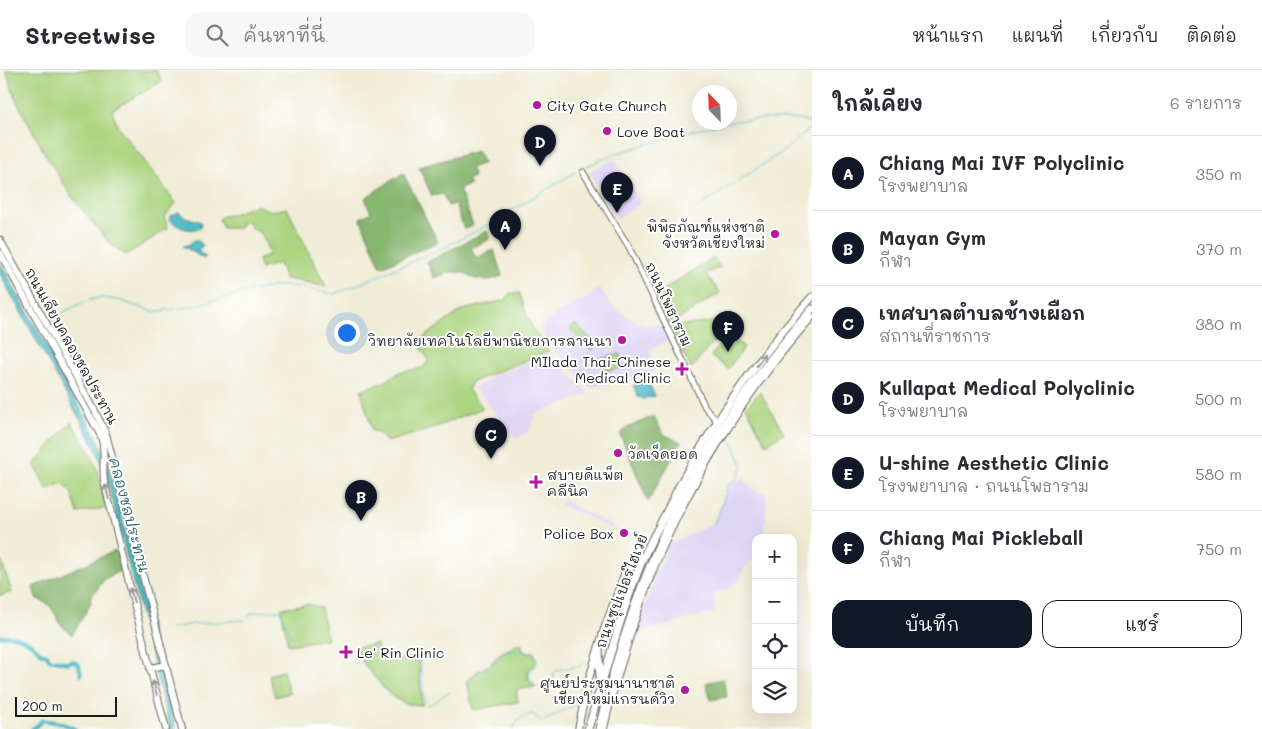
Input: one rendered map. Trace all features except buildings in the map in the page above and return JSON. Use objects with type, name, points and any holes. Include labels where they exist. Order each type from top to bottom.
[{"type":"highway","name":"ถนนซุปเปอร์ไฮเวย์","points":[[589,729],[619,627],[645,556],[683,480],[718,421],[767,351],[812,297]]},
{"type":"highway","name":"ถนนซุปเปอร์ไฮเวย์","points":[[599,729],[612,676],[637,599],[686,488],[725,423],[754,381],[812,309]]},
{"type":"highway","points":[[754,381],[766,375]]},
{"type":"highway","points":[[625,572],[645,556]]},
{"type":"highway","points":[[599,648],[600,690]]},
{"type":"highway","points":[[612,676],[625,652]]},
{"type":"main road","name":"ถนนเลียบคลองชลประทาน","points":[[0,240],[22,293],[97,428],[104,446],[103,475],[166,729]]},
{"type":"main road","name":"ถนนเลียบคลองชลประทาน","points":[[0,253],[19,275],[91,403],[106,434],[182,729]]},
{"type":"main road","points":[[19,275],[16,274],[22,286],[22,293]]},
{"type":"main road","points":[[604,729],[608,708],[647,585],[680,511],[728,428],[793,339],[812,317]]},
{"type":"main road","points":[[578,729],[588,682],[604,629],[625,572]]},
{"type":"main road","points":[[150,668],[166,665]]},
{"type":"street","name":"ถนนโพธาราม","points":[[583,172],[630,247],[705,407],[718,421]]},
{"type":"shaded area","points":[[614,159],[641,203],[617,218],[589,172]]},
{"type":"shaded area","points":[[599,288],[614,308],[642,326],[664,324],[671,339],[649,350],[656,372],[590,388],[544,339],[542,325],[557,313],[587,298]]},
{"type":"shaded area","points":[[550,353],[589,394],[535,414],[529,431],[517,439],[474,387],[484,383],[486,379]]},
{"type":"shaded area","points":[[742,478],[758,493],[765,493],[767,499],[763,534],[752,534],[752,561],[745,567],[738,581],[732,587],[715,592],[715,612],[634,634],[668,545],[714,523],[730,485]]},
{"type":"shaded area","points":[[563,500],[614,527],[614,530],[559,505]]},
{"type":"green space","points":[[6,70],[156,70],[162,81],[112,110],[117,125],[176,203],[164,217],[168,228],[126,255],[110,244],[72,197],[45,154],[16,100]]},
{"type":"green space","points":[[477,151],[484,163],[470,168],[474,177],[467,180],[470,185],[459,189],[473,225],[464,229],[455,204],[448,206],[443,194],[432,196],[419,167]]},
{"type":"green space","points":[[403,173],[438,242],[381,267],[360,218],[371,213],[365,198]]},
{"type":"green space","points":[[256,205],[271,211],[287,208],[326,287],[285,279],[279,263],[261,269],[258,260],[270,254],[261,233],[251,228],[249,222],[241,223],[239,228],[223,228],[219,219],[222,216]]},
{"type":"green space","points":[[487,231],[490,239],[471,248],[476,258],[494,250],[502,276],[490,280],[475,279],[465,273],[451,272],[434,278],[427,262]]},
{"type":"green space","points":[[713,258],[720,267],[706,274],[720,293],[670,325],[655,295]]},
{"type":"green space","points":[[510,293],[520,293],[531,324],[549,351],[472,382],[468,390],[483,408],[428,430],[387,442],[378,432],[372,431],[361,390],[384,382],[400,372],[423,368],[429,360],[422,349],[420,340],[462,310],[506,300]]},
{"type":"green space","points":[[732,319],[691,369],[671,327]]},
{"type":"green space","points":[[575,324],[597,345],[592,351],[570,329]]},
{"type":"green space","points":[[728,335],[744,347],[728,369],[711,356]]},
{"type":"green space","points":[[620,354],[623,367],[604,372],[600,359]]},
{"type":"green space","points":[[760,392],[784,433],[766,444],[746,407]]},
{"type":"green space","points":[[654,416],[663,434],[681,442],[648,502],[620,434],[627,428]]},
{"type":"green space","points":[[71,422],[91,454],[99,477],[106,508],[78,513],[71,492],[63,483],[47,489],[34,464]]},
{"type":"green space","points":[[117,550],[123,569],[105,579],[90,598],[91,603],[72,635],[59,623],[49,605],[36,598],[33,587]]},
{"type":"green space","points":[[0,560],[12,592],[0,596]]},
{"type":"green space","points":[[308,604],[321,608],[327,639],[288,645],[281,608]]},
{"type":"green space","points":[[521,643],[524,652],[534,652],[537,662],[528,672],[528,679],[535,687],[516,690],[518,702],[473,710],[467,680],[478,671],[490,665],[499,654]]},
{"type":"green space","points":[[377,644],[379,653],[384,658],[398,660],[418,657],[422,705],[407,704],[394,698],[363,663],[356,647]]},
{"type":"green space","points":[[283,671],[289,693],[275,697],[269,675]]},
{"type":"green space","points":[[723,679],[727,697],[711,700],[706,683]]},
{"type":"water","points":[[179,212],[183,216],[201,222],[200,228],[191,230],[183,228],[169,219],[172,215]]},
{"type":"water","points":[[196,239],[203,245],[198,251],[206,257],[204,259],[183,246]]},
{"type":"water","points":[[0,262],[99,441],[108,463],[176,729],[170,729],[105,471],[96,449],[0,274]]},
{"type":"water","points":[[647,380],[655,396],[644,399],[638,397],[633,386]]},
{"type":"waterway","points":[[737,121],[794,119],[812,123]]},
{"type":"waterway","points":[[697,208],[785,150],[812,127]]},
{"type":"waterway","points":[[584,167],[615,154],[695,130]]},
{"type":"waterway","points":[[52,318],[82,303],[101,298],[118,300],[152,311],[160,311],[189,307],[277,286],[291,286],[334,294],[443,248],[486,226],[577,171]]},
{"type":"waterway","points":[[714,523],[728,485],[736,479],[743,467],[733,443],[726,434]]},
{"type":"waterway","points":[[652,580],[656,570]]},
{"type":"waterway","points":[[248,617],[251,613],[280,610],[289,633],[292,635]]},
{"type":"waterway","points":[[171,628],[193,624],[244,620]]},
{"type":"waterway","points":[[0,636],[20,638],[53,660]]},
{"type":"waterway","points":[[355,648],[365,666],[387,691]]},
{"type":"waterway","points":[[470,680],[478,672],[494,663],[504,653],[522,650],[536,657],[537,662],[529,672],[530,680],[536,687]]},
{"type":"waterway","points":[[420,658],[423,697],[427,705],[434,703],[450,692]]},
{"type":"waterway","points":[[54,660],[68,663],[72,661],[79,665],[81,675]]},
{"type":"waterway","points":[[548,686],[552,684],[554,673],[557,670],[580,666],[583,663]]},
{"type":"waterway","points":[[544,721],[575,704]]},
{"type":"waterway","points":[[513,729],[518,721],[526,715],[533,714],[541,721]]},
{"type":"waterway","points":[[32,729],[42,720],[61,723],[75,729]]},
{"type":"place","name":"City Gate Church","points":[[537,105]]},
{"type":"place","name":"Love Boat","points":[[607,131]]},
{"type":"place","name":"Kullapat Medical Polyclinic","points":[[540,166]]},
{"type":"place","name":"U-shine Aesthetic Clinic","points":[[617,213]]},
{"type":"place","name":"พิพิธภัณฑ์แห่งชาติ จังหวัดเชียงใหม่","points":[[775,234]]},
{"type":"place","name":"Chiang Mai IVF Polyclinic","points":[[505,250]]},
{"type":"place","name":"วิทยาลัยเทคโนโลยีพาณิชยการลานนา","points":[[622,340]]},
{"type":"place","name":"Chiang Mai Pickleball","points":[[728,352]]},
{"type":"place","name":"MIlada Thai-Chinese Medical Clinic","points":[[682,369]]},
{"type":"place","name":"วัดเจ็ดยอด","points":[[618,453]]},
{"type":"place","name":"เทศบาลตำบลช้างเผือก","points":[[491,459]]},
{"type":"place","name":"สบายดีแพ็ต คลีนิค","points":[[536,482]]},
{"type":"place","name":"Mayan Gym","points":[[361,521]]},
{"type":"place","name":"Police Box","points":[[624,533]]},
{"type":"place","name":"Le' Rin Clinic","points":[[346,652]]},
{"type":"place","name":"ศูนย์ประชุมนานาชาติ เชียงใหม่แกรนด์วิว","points":[[685,690]]},
{"type":"water label","name":"คลองชลประทาน","points":[[130,515]]}]
